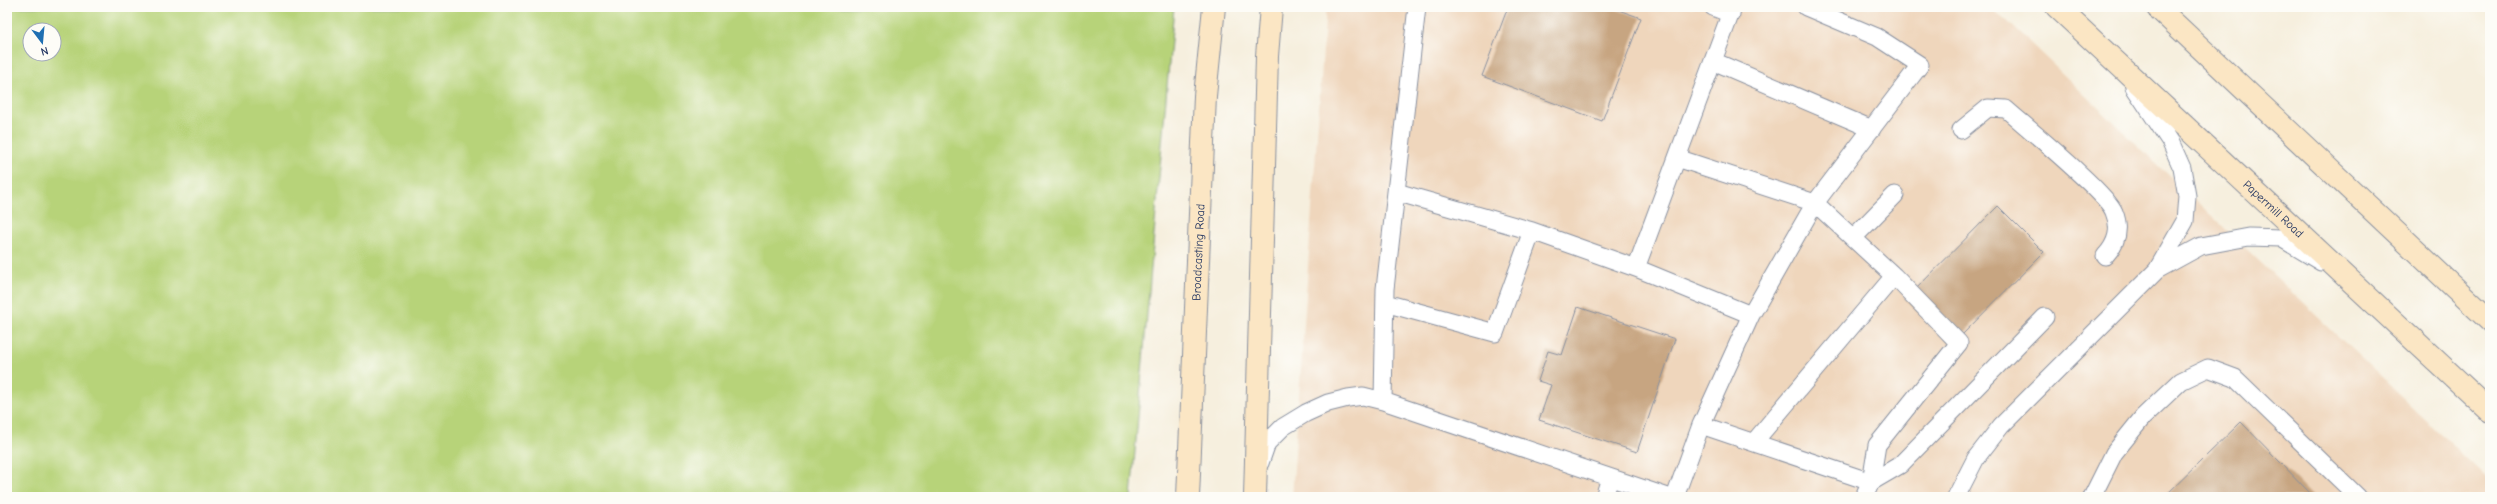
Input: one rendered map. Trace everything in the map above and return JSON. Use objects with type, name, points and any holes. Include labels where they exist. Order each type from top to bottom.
[{"type":"main road","name":"Broadcasting Road","points":[[1188,497],[1205,96],[1214,7]]},
{"type":"main road","points":[[1255,497],[1267,56],[1271,7]]},
{"type":"main road","name":"Papermill Road","points":[[2057,7],[2490,411]]},
{"type":"main road","points":[[2157,7],[2490,321]]},
{"type":"lane","points":[[1384,401],[1385,303],[1417,7]]},
{"type":"lane","points":[[1636,268],[1732,11],[1713,7]]},
{"type":"lane","points":[[1675,497],[1701,424],[1751,315],[1815,203],[1920,66],[1876,37],[1806,7]]},
{"type":"lane","points":[[1713,61],[1872,129]]},
{"type":"lane","points":[[1956,497],[1976,458],[2001,426],[2157,270],[2185,221],[2187,196],[2182,168],[2170,141],[2119,66]]},
{"type":"lane","points":[[1961,130],[1988,108],[2006,109],[2100,194],[2114,210],[2118,231],[2114,246],[2105,256]]},
{"type":"lane","points":[[1677,158],[1815,203],[1894,276],[1959,343],[1877,445],[1868,489]]},
{"type":"lane","points":[[1396,192],[1532,231],[1636,268],[1751,315]]},
{"type":"lane","points":[[1853,238],[1895,195]]},
{"type":"lane","points":[[1385,303],[1495,333],[1532,231]]},
{"type":"lane","points":[[2157,270],[2201,246],[2231,239],[2250,237],[2281,238],[2344,275]]},
{"type":"lane","points":[[1754,442],[1894,276]]},
{"type":"lane","points":[[1868,489],[1900,465],[2045,317]]},
{"type":"lane","points":[[2092,497],[2114,453],[2143,417],[2180,381],[2208,368],[2235,378],[2358,497]]},
{"type":"lane","points":[[1256,472],[1267,442],[1283,426],[1328,403],[1363,396],[1384,401],[1668,497]]},
{"type":"lane","points":[[1701,424],[1754,442],[1868,489]]},
{"type":"lane","points":[[1604,497],[1610,478]]},
{"type":"shaded area","points":[[1326,7],[1989,7],[2005,19],[2490,481],[2490,497],[1292,497]]},
{"type":"green space","points":[[7,7],[1174,7],[1131,497],[7,497]]},
{"type":"building","points":[[1508,7],[1610,7],[1641,18],[1602,121],[1482,76]]},
{"type":"building","points":[[1998,206],[2044,252],[1952,345],[1906,299]]},
{"type":"building","points":[[1578,307],[1675,339],[1637,452],[1539,420],[1551,385],[1538,381],[1548,351],[1562,355]]},
{"type":"building","points":[[2241,422],[2314,497],[2164,497]]}]
